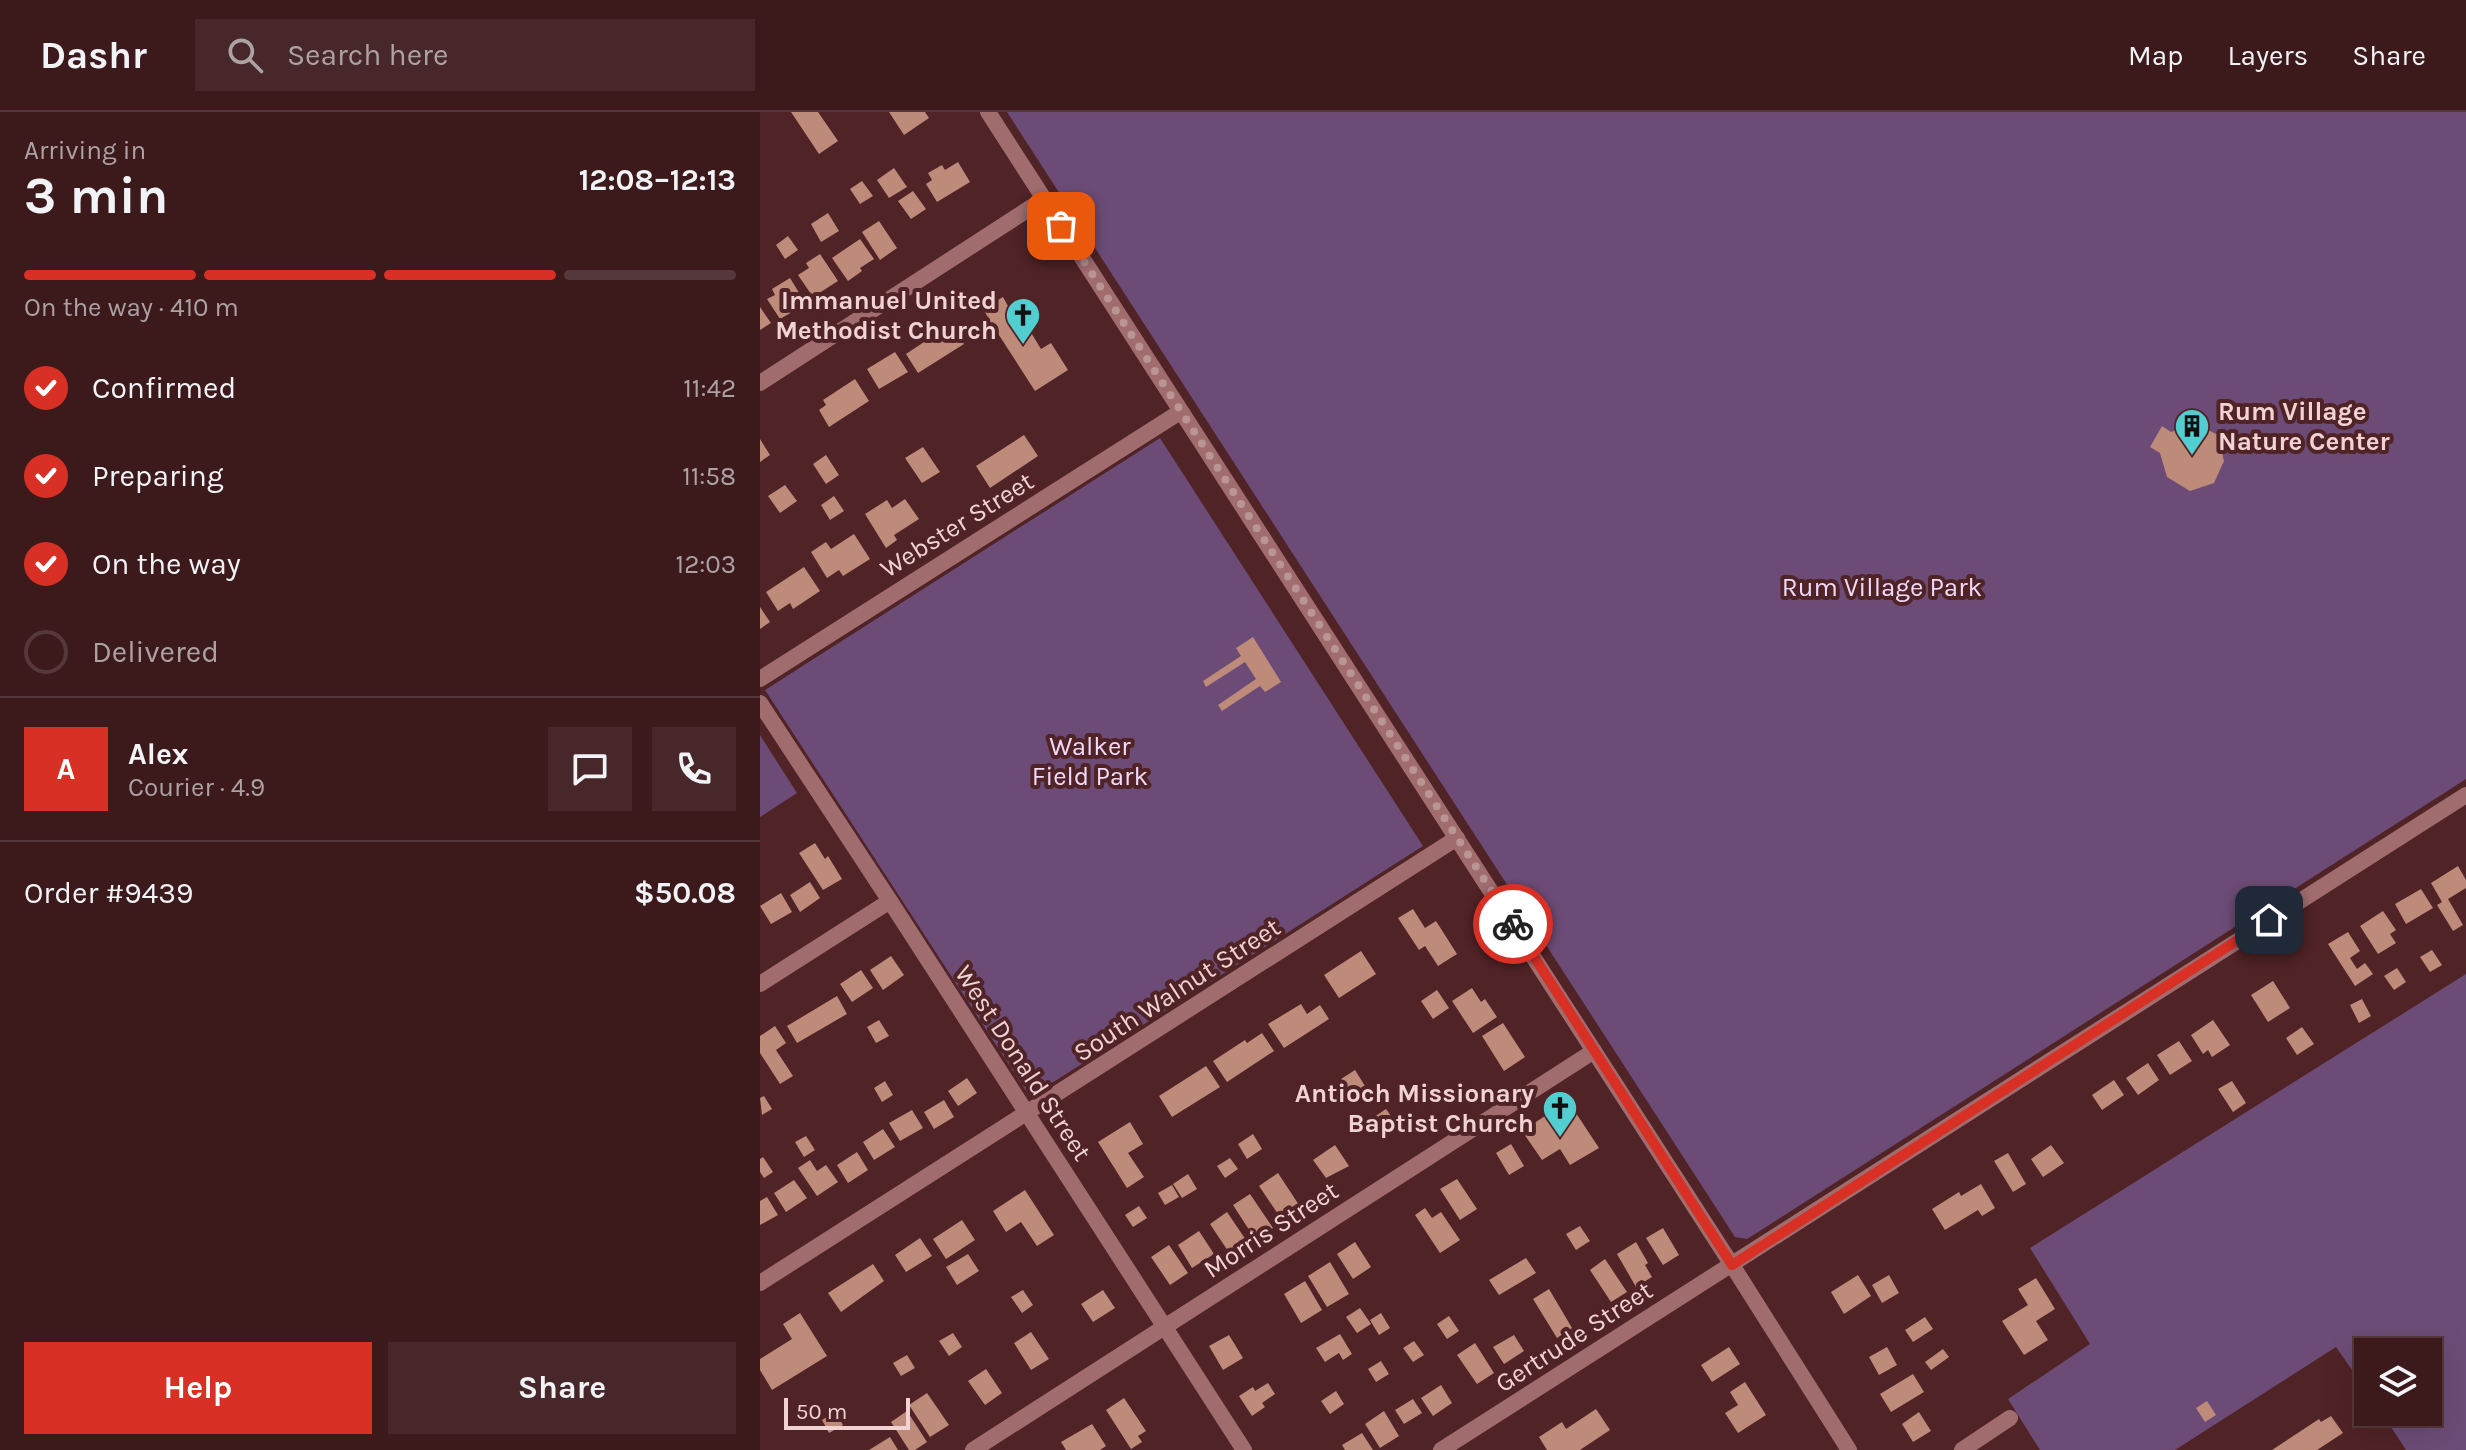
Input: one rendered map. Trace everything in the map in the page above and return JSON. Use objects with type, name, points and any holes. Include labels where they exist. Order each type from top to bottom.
[{"type":"street","points":[[988,112],[1849,1450]]},
{"type":"street","points":[[760,383],[1044,199]]},
{"type":"street","name":"Webster Street","points":[[760,679],[1180,412]]},
{"type":"street","name":"West Donald Street","points":[[760,703],[1244,1450]]},
{"type":"street","name":"Gertrude Street","points":[[1441,1450],[2466,795]]},
{"type":"street","name":"South Walnut Street","points":[[760,1283],[1457,838]]},
{"type":"street","points":[[760,984],[890,901]]},
{"type":"street","name":"Morris Street","points":[[973,1450],[1594,1051]]},
{"type":"street","points":[[1962,1450],[2010,1418]]},
{"type":"green space","name":"Rum Village Park","points":[[1007,112],[2466,112],[2466,779],[1747,1239],[1735,1237]]},
{"type":"green space","name":"Walker Field Park","points":[[1160,438],[1423,846],[1030,1097],[765,690]]},
{"type":"green space","points":[[760,735],[797,793],[760,817]]},
{"type":"green space","points":[[2466,974],[2466,1450],[2406,1450],[2390,1426],[2442,1426],[2442,1338],[2354,1338],[2354,1373],[2336,1347],[2175,1450],[2040,1450],[2008,1399],[2090,1344],[2030,1248]]},
{"type":"building","points":[[791,112],[818,112],[838,141],[819,154]]},
{"type":"building","points":[[889,112],[925,112],[929,118],[904,135]]},
{"type":"building","points":[[958,162],[970,182],[937,202],[926,184],[932,180],[928,173],[942,165],[945,170]]},
{"type":"building","points":[[894,168],[907,187],[889,198],[877,180]]},
{"type":"building","points":[[862,181],[873,196],[860,204],[850,189]]},
{"type":"building","points":[[913,191],[926,209],[911,219],[898,201]]},
{"type":"building","points":[[828,213],[839,231],[821,242],[811,224]]},
{"type":"building","points":[[879,221],[897,248],[880,260],[862,232]]},
{"type":"building","points":[[788,236],[798,250],[785,259],[776,245]]},
{"type":"building","points":[[860,239],[874,259],[848,281],[832,258]]},
{"type":"building","points":[[820,254],[838,281],[813,297],[798,275],[809,268],[806,263]]},
{"type":"building","points":[[790,278],[806,304],[780,319],[767,299],[775,295],[772,289]]},
{"type":"building","name":"Immanuel United Methodist Church","points":[[1003,297],[1008,306],[1017,301],[1025,314],[1021,316],[1041,349],[1051,343],[1068,370],[1035,391],[997,332],[988,337],[980,325],[989,319],[983,309]]},
{"type":"building","points":[[760,307],[771,323],[760,330]]},
{"type":"building","points":[[951,324],[964,344],[918,373],[906,354]]},
{"type":"building","points":[[895,352],[908,372],[879,389],[867,369]]},
{"type":"building","points":[[855,379],[869,401],[829,427],[819,410],[826,405],[823,400]]},
{"type":"building","name":"Rum Village Nature Center","points":[[2194,423],[2218,435],[2224,461],[2214,483],[2190,491],[2167,477],[2160,453],[2150,447],[2162,426],[2171,432]]},
{"type":"building","points":[[1024,435],[1038,456],[990,488],[976,466]]},
{"type":"building","points":[[760,439],[770,455],[760,462]]},
{"type":"building","points":[[923,447],[940,472],[922,483],[905,458]]},
{"type":"building","points":[[826,455],[839,475],[826,484],[813,464]]},
{"type":"building","points":[[785,485],[797,501],[780,513],[768,496]]},
{"type":"building","points":[[834,496],[844,511],[830,520],[821,505]]},
{"type":"building","points":[[905,499],[919,519],[894,535],[897,540],[886,548],[865,514],[887,500],[892,508]]},
{"type":"building","points":[[854,534],[870,559],[843,576],[839,570],[827,578],[811,552],[826,542],[831,549]]},
{"type":"building","points":[[804,567],[820,591],[793,609],[790,603],[778,611],[766,592]]},
{"type":"building","points":[[760,607],[770,622],[760,629]]},
{"type":"building","points":[[1253,637],[1281,682],[1265,692],[1260,686],[1222,711],[1218,705],[1256,679],[1245,662],[1206,687],[1203,681],[1241,656],[1236,648]]},
{"type":"building","points":[[815,843],[825,859],[828,856],[842,879],[823,890],[799,853]]},
{"type":"building","points":[[2458,866],[2466,880],[2466,888],[2448,899],[2463,925],[2453,931],[2437,905],[2442,902],[2431,883]]},
{"type":"building","points":[[810,882],[820,898],[800,912],[790,895]]},
{"type":"building","points":[[2421,889],[2433,908],[2406,924],[2395,904]]},
{"type":"building","points":[[781,893],[792,912],[771,924],[760,906]]},
{"type":"building","points":[[1413,909],[1425,928],[1436,921],[1457,954],[1438,966],[1425,946],[1419,950],[1398,918]]},
{"type":"building","points":[[2383,911],[2396,930],[2390,934],[2396,943],[2378,954],[2360,926]]},
{"type":"building","points":[[2348,932],[2360,951],[2350,958],[2357,969],[2365,963],[2373,974],[2355,986],[2328,944]]},
{"type":"building","points":[[2432,950],[2442,965],[2430,972],[2420,957]]},
{"type":"building","points":[[1361,951],[1376,974],[1339,998],[1324,975]]},
{"type":"building","points":[[891,956],[904,975],[883,990],[870,970]]},
{"type":"building","points":[[2397,968],[2406,982],[2394,990],[2384,976]]},
{"type":"building","points":[[861,970],[873,988],[852,1002],[840,984]]},
{"type":"building","points":[[2273,981],[2290,1008],[2268,1022],[2251,995]]},
{"type":"building","points":[[1472,988],[1481,1002],[1485,999],[1497,1017],[1473,1033],[1452,1001]]},
{"type":"building","points":[[1437,990],[1449,1008],[1433,1019],[1421,1001]]},
{"type":"building","points":[[837,996],[847,1014],[797,1043],[787,1026]]},
{"type":"building","points":[[2362,999],[2371,1016],[2359,1023],[2350,1005]]},
{"type":"building","points":[[1301,1004],[1307,1014],[1320,1005],[1329,1019],[1284,1048],[1268,1024]]},
{"type":"building","points":[[879,1020],[889,1036],[876,1043],[867,1027]]},
{"type":"building","points":[[2213,1020],[2230,1045],[2212,1057],[2208,1050],[2203,1054],[2191,1035]]},
{"type":"building","points":[[1503,1023],[1525,1057],[1504,1071],[1482,1036]]},
{"type":"building","points":[[775,1026],[786,1043],[776,1050],[793,1076],[780,1084],[760,1053],[760,1036]]},
{"type":"building","points":[[2302,1027],[2314,1044],[2297,1055],[2286,1038]]},
{"type":"building","points":[[1262,1033],[1274,1051],[1227,1082],[1213,1061]]},
{"type":"building","points":[[2179,1041],[2192,1061],[2170,1075],[2157,1055]]},
{"type":"building","points":[[2148,1063],[2159,1080],[2138,1095],[2126,1078]]},
{"type":"building","points":[[1206,1066],[1220,1087],[1172,1117],[1159,1096]]},
{"type":"building","points":[[1355,1070],[1365,1086],[1352,1095],[1341,1079]]},
{"type":"building","points":[[967,1078],[977,1093],[958,1106],[948,1091]]},
{"type":"building","points":[[2114,1080],[2124,1095],[2102,1110],[2092,1095]]},
{"type":"building","points":[[885,1081],[893,1095],[882,1102],[874,1088]]},
{"type":"building","points":[[2232,1081],[2246,1103],[2233,1112],[2218,1089]]},
{"type":"building","points":[[764,1096],[772,1109],[762,1115],[760,1098]]},
{"type":"building","points":[[944,1100],[954,1117],[934,1129],[924,1112]]},
{"type":"building","name":"Antioch Missionary Baptist Church","points":[[1568,1101],[1599,1148],[1570,1165],[1560,1149],[1542,1160],[1522,1131]]},
{"type":"building","points":[[1386,1109],[1396,1123],[1384,1131],[1374,1117]]},
{"type":"building","points":[[912,1110],[923,1128],[900,1141],[889,1123]]},
{"type":"building","points":[[1130,1122],[1143,1144],[1128,1153],[1144,1177],[1127,1188],[1098,1142]]},
{"type":"building","points":[[883,1129],[895,1147],[874,1160],[863,1142]]},
{"type":"building","points":[[1253,1134],[1262,1149],[1247,1159],[1238,1144]]},
{"type":"building","points":[[806,1136],[815,1150],[804,1157],[795,1142]]},
{"type":"building","points":[[1511,1144],[1524,1166],[1509,1175],[1496,1153]]},
{"type":"building","points":[[1335,1145],[1349,1166],[1326,1178],[1313,1160]]},
{"type":"building","points":[[2051,1145],[2064,1163],[2043,1177],[2031,1159]]},
{"type":"building","points":[[857,1152],[868,1170],[848,1183],[837,1165]]},
{"type":"building","points":[[2008,1153],[2026,1184],[2013,1192],[1994,1161]]},
{"type":"building","points":[[763,1157],[773,1172],[764,1178],[760,1172],[760,1159]]},
{"type":"building","points":[[1230,1158],[1238,1169],[1225,1178],[1217,1166]]},
{"type":"building","points":[[810,1160],[817,1171],[826,1165],[838,1182],[817,1196],[798,1168]]},
{"type":"building","points":[[1278,1173],[1299,1205],[1280,1217],[1259,1186]]},
{"type":"building","points":[[1188,1174],[1197,1189],[1182,1198],[1173,1184]]},
{"type":"building","points":[[1457,1179],[1477,1209],[1460,1220],[1440,1189]]},
{"type":"building","points":[[794,1180],[807,1198],[786,1212],[774,1193]]},
{"type":"building","points":[[1981,1184],[1995,1208],[1982,1216],[1978,1210],[1945,1230],[1932,1209],[1959,1192],[1961,1196]]},
{"type":"building","points":[[1172,1185],[1179,1197],[1165,1205],[1158,1193]]},
{"type":"building","points":[[1025,1190],[1054,1235],[1037,1246],[1021,1222],[1006,1232],[993,1211]]},
{"type":"building","points":[[1250,1194],[1273,1228],[1255,1239],[1233,1205]]},
{"type":"building","points":[[767,1197],[778,1215],[760,1225],[760,1201]]},
{"type":"building","points":[[1139,1206],[1147,1218],[1133,1227],[1125,1215]]},
{"type":"building","points":[[1425,1208],[1432,1218],[1441,1212],[1460,1240],[1440,1253],[1415,1215]]},
{"type":"building","points":[[1227,1212],[1248,1243],[1230,1254],[1210,1224]]},
{"type":"building","points":[[962,1220],[975,1240],[946,1259],[933,1239]]},
{"type":"building","points":[[1580,1226],[1590,1241],[1576,1250],[1566,1234]]},
{"type":"building","points":[[1663,1228],[1679,1255],[1663,1265],[1646,1238]]},
{"type":"building","points":[[1199,1231],[1214,1254],[1192,1268],[1178,1245]]},
{"type":"building","points":[[920,1238],[932,1256],[906,1272],[895,1255]]},
{"type":"building","points":[[1355,1242],[1371,1267],[1353,1279],[1337,1254]]},
{"type":"building","points":[[1636,1242],[1652,1277],[1636,1287],[1617,1254]]},
{"type":"building","points":[[1169,1245],[1188,1273],[1170,1285],[1151,1257]]},
{"type":"building","points":[[968,1254],[979,1271],[957,1285],[946,1267]]},
{"type":"building","points":[[1526,1258],[1536,1273],[1499,1295],[1489,1280]]},
{"type":"building","points":[[1605,1259],[1627,1292],[1611,1302],[1590,1270]]},
{"type":"building","points":[[1330,1262],[1349,1294],[1327,1307],[1308,1276]]},
{"type":"building","points":[[873,1264],[884,1281],[841,1312],[828,1293]]},
{"type":"building","points":[[1858,1275],[1871,1296],[1844,1314],[1831,1292]]},
{"type":"building","points":[[1889,1275],[1899,1293],[1882,1303],[1872,1285]]},
{"type":"building","points":[[2036,1278],[2055,1309],[2036,1321],[2048,1340],[2024,1355],[2002,1321],[2028,1305],[2018,1289]]},
{"type":"building","points":[[1305,1281],[1322,1310],[1301,1323],[1284,1294]]},
{"type":"building","points":[[1549,1289],[1572,1328],[1557,1338],[1533,1299]]},
{"type":"building","points":[[1023,1290],[1033,1305],[1022,1313],[1011,1297]]},
{"type":"building","points":[[1103,1290],[1115,1308],[1093,1322],[1081,1304]]},
{"type":"building","points":[[1360,1308],[1371,1324],[1357,1333],[1346,1317]]},
{"type":"building","points":[[800,1313],[827,1356],[772,1390],[760,1370],[760,1359],[792,1339],[783,1324]]},
{"type":"building","points":[[1381,1313],[1390,1328],[1379,1335],[1370,1320]]},
{"type":"building","points":[[1449,1316],[1459,1331],[1447,1339],[1437,1324]]},
{"type":"building","points":[[1925,1317],[1933,1329],[1913,1342],[1905,1330]]},
{"type":"building","points":[[1031,1332],[1049,1359],[1031,1370],[1014,1343]]},
{"type":"building","points":[[953,1333],[962,1347],[949,1356],[939,1341]]},
{"type":"building","points":[[1340,1334],[1352,1354],[1343,1360],[1339,1353],[1325,1362],[1316,1348]]},
{"type":"building","points":[[1229,1335],[1243,1358],[1223,1370],[1209,1346]]},
{"type":"building","points":[[1514,1335],[1524,1351],[1504,1364],[1493,1347]]},
{"type":"building","points":[[1414,1341],[1424,1355],[1413,1362],[1403,1348]]},
{"type":"building","points":[[1475,1343],[1494,1373],[1477,1384],[1457,1355]]},
{"type":"building","points":[[1729,1347],[1740,1364],[1712,1382],[1701,1365]]},
{"type":"building","points":[[1887,1347],[1897,1365],[1879,1375],[1869,1357]]},
{"type":"building","points":[[1943,1349],[1949,1357],[1931,1370],[1925,1362]]},
{"type":"building","points":[[907,1355],[915,1368],[901,1376],[893,1363]]},
{"type":"building","points":[[1381,1361],[1389,1374],[1376,1382],[1368,1369]]},
{"type":"building","points":[[986,1369],[1002,1393],[985,1405],[968,1381]]},
{"type":"building","points":[[1913,1374],[1924,1392],[1891,1412],[1880,1394]]},
{"type":"building","points":[[1745,1382],[1766,1415],[1738,1433],[1725,1413],[1738,1405],[1730,1392]]},
{"type":"building","points":[[1268,1383],[1275,1394],[1262,1403],[1265,1407],[1252,1416],[1239,1396],[1253,1387],[1255,1391]]},
{"type":"building","points":[[1441,1385],[1452,1403],[1433,1416],[1421,1398]]},
{"type":"building","points":[[1336,1391],[1344,1404],[1330,1414],[1321,1401]]},
{"type":"building","points":[[927,1393],[949,1425],[930,1437],[909,1405]]},
{"type":"building","points":[[1124,1398],[1146,1431],[1138,1436],[1142,1442],[1131,1449],[1106,1410]]},
{"type":"building","points":[[1413,1399],[1422,1413],[1404,1424],[1395,1410]]},
{"type":"building","points":[[2207,1401],[2216,1415],[2205,1422],[2196,1408]]},
{"type":"building","points":[[1596,1409],[1610,1430],[1580,1450],[1547,1450],[1539,1437],[1562,1422],[1566,1429]]},
{"type":"building","points":[[907,1411],[927,1442],[915,1450],[909,1450],[891,1422]]},
{"type":"building","points":[[1384,1411],[1399,1436],[1380,1448],[1365,1424]]},
{"type":"building","points":[[835,1412],[843,1425],[829,1433],[822,1420]]},
{"type":"building","points":[[1919,1412],[1931,1431],[1913,1442],[1902,1424]]},
{"type":"building","points":[[2331,1416],[2343,1433],[2317,1450],[2272,1450],[2319,1419],[2321,1422]]},
{"type":"building","points":[[1092,1424],[1106,1446],[1100,1450],[1066,1450],[1061,1442]]},
{"type":"building","points":[[1362,1433],[1373,1450],[1345,1450],[1342,1445]]},
{"type":"building","points":[[890,1437],[898,1450],[869,1450]]},
{"type":"way so far","points":[[1061,226],[1513,924]]},
{"type":"place","name":"Immanuel United Methodist Church","points":[[1023,346]]},
{"type":"place","name":"Rum Village Nature Center","points":[[2192,457]]},
{"type":"place","name":"Antioch Missionary Baptist Church","points":[[1560,1139]]},
{"type":"route","points":[[1513,924],[1732,1265],[2269,920]]}]
